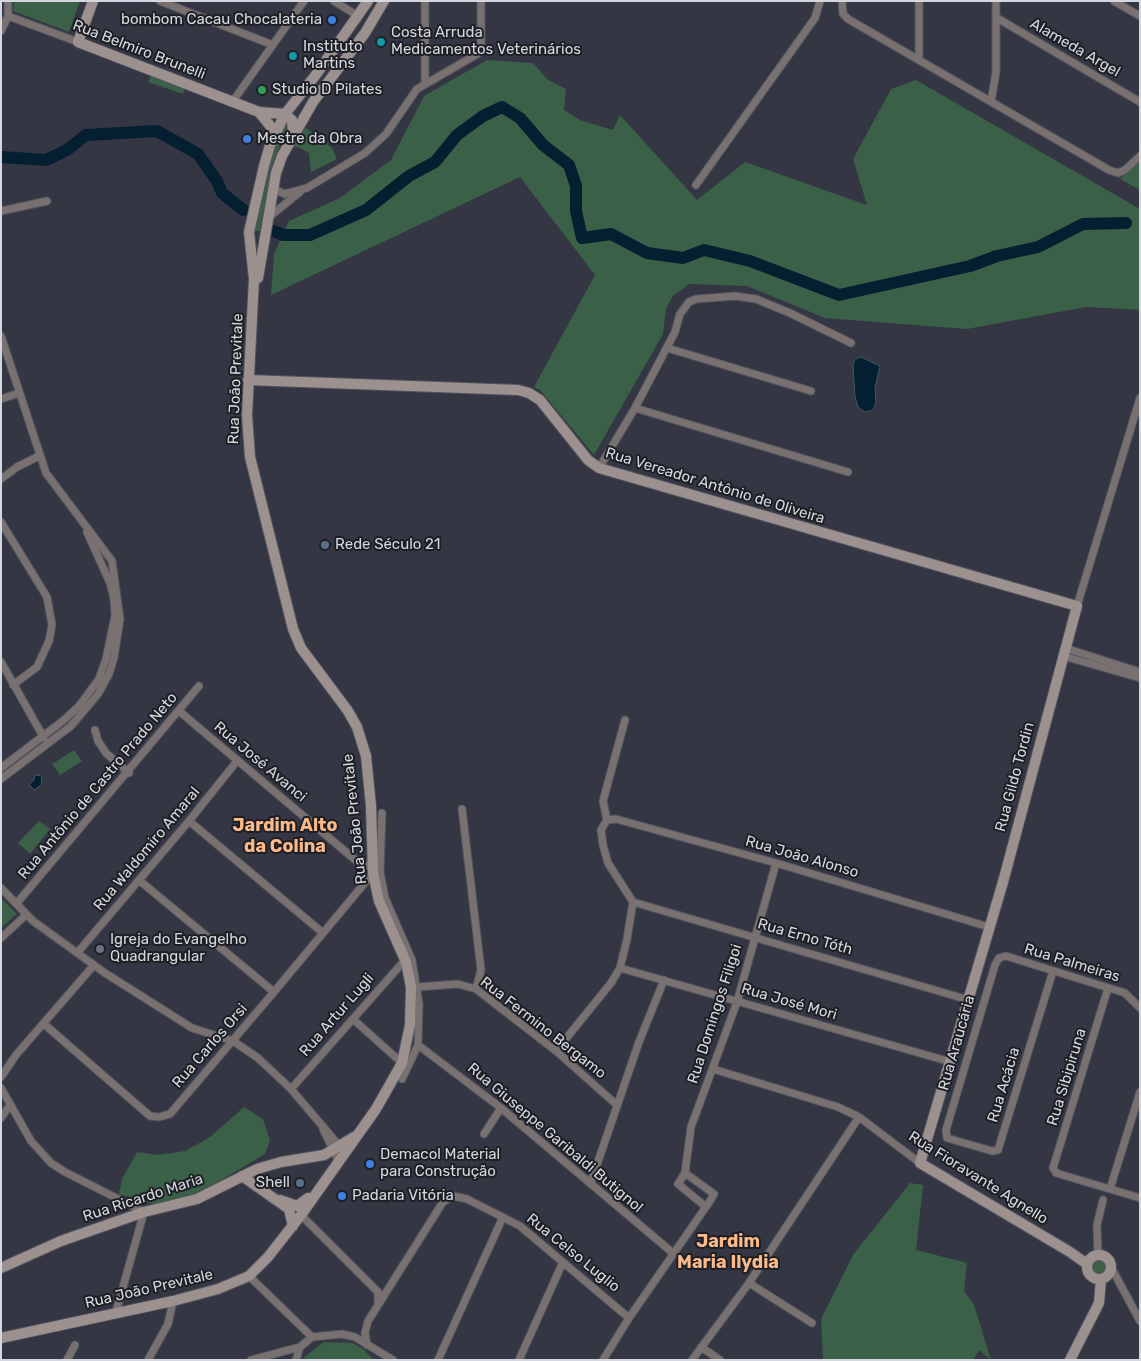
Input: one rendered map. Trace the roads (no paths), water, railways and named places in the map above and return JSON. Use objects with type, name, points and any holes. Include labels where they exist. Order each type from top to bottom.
[{"type":"main road","points":[[78,42],[93,1]]},
{"type":"main road","name":"Rua João Previtale","points":[[299,1211],[323,1176],[326,1165],[336,1153],[360,1133],[402,1063],[410,1025],[412,1000],[405,960],[379,901],[373,870],[371,806],[366,756],[357,727],[348,710],[301,648],[291,622],[250,456],[248,380],[254,279],[249,232],[256,198],[276,133],[284,114],[368,1]]},
{"type":"main road","name":"Rua João Previtale","points":[[254,299],[273,188],[282,156],[313,102],[365,33],[384,1]]},
{"type":"main road","name":"Rua Belmiro Brunelli","points":[[78,42],[259,112],[284,114]]},
{"type":"main road","name":"Rua Belmiro Brunelli","points":[[259,112],[276,133]]},
{"type":"main road","points":[[284,114],[292,120],[293,134]]},
{"type":"main road","points":[[249,232],[256,239],[265,236]]},
{"type":"main road","name":"Rua Vereador Antônio de Oliveira","points":[[248,380],[524,392],[540,400],[588,460],[599,468],[1077,606]]},
{"type":"main road","name":"Rua Gildo Tordin","points":[[920,1163],[969,1000],[1077,606]]},
{"type":"main road","name":"Rua João Previtale","points":[[1,1338],[173,1301],[218,1289],[249,1276],[268,1257],[293,1226],[299,1211],[336,1153]]},
{"type":"main road","name":"Rua Ricardo Maria","points":[[1,1268],[61,1241],[144,1212],[196,1199],[242,1176],[282,1162],[336,1153]]},
{"type":"main road","name":"Rua Fioravante Agnello","points":[[920,1163],[1087,1264]]},
{"type":"main road","points":[[242,1176],[299,1211]]},
{"type":"main road","points":[[280,1200],[289,1208],[293,1226]]},
{"type":"main road","points":[[1070,1360],[1099,1303],[1102,1279],[1108,1274],[1111,1267],[1106,1257],[1098,1254],[1091,1257],[1087,1264],[1090,1275],[1102,1279]]},
{"type":"street","points":[[1,31],[8,16],[8,1]]},
{"type":"street","points":[[160,1],[273,45]]},
{"type":"street","points":[[233,102],[304,1]]},
{"type":"street","points":[[334,1],[358,16]]},
{"type":"street","points":[[425,1],[425,83]]},
{"type":"street","points":[[269,217],[307,188],[376,144],[386,134],[411,95],[425,83],[474,57],[481,50],[481,1]]},
{"type":"street","points":[[696,185],[815,18],[820,1]]},
{"type":"street","points":[[842,1],[843,14],[848,19],[1109,170],[1118,173],[1125,170],[1140,156]]},
{"type":"street","points":[[918,1],[919,60]]},
{"type":"street","points":[[991,102],[996,72],[996,5],[1002,1]]},
{"type":"street","points":[[1114,1],[1140,16]]},
{"type":"street","name":"Rua Belmiro Brunelli","points":[[8,16],[78,42]]},
{"type":"street","name":"Alameda Argel","points":[[997,18],[1140,102]]},
{"type":"street","points":[[273,188],[284,194],[307,188]]},
{"type":"street","points":[[1,211],[47,201]]},
{"type":"street","points":[[599,468],[667,348],[675,332],[680,314],[689,302],[696,299],[735,296],[756,299],[852,343]]},
{"type":"street","points":[[1,336],[46,473],[82,523],[103,546],[112,561],[120,619],[119,640],[104,686],[85,712],[48,744],[1,779]]},
{"type":"street","points":[[667,348],[811,391]]},
{"type":"street","points":[[1,399],[19,393]]},
{"type":"street","name":"Rua Gildo Tordin","points":[[1077,606],[1140,398]]},
{"type":"street","points":[[634,408],[848,472]]},
{"type":"street","points":[[1,479],[17,467],[39,456]]},
{"type":"street","points":[[1,522],[47,596],[52,625],[50,641],[37,667],[13,685]]},
{"type":"street","points":[[1,768],[64,720],[89,695],[99,679],[112,639],[115,616],[110,583],[82,523]]},
{"type":"street","points":[[1064,652],[1140,672]]},
{"type":"street","points":[[1064,652],[1140,678]]},
{"type":"street","points":[[1,662],[48,744]]},
{"type":"street","name":"Rua Antônio de Castro Prado Neto","points":[[17,903],[129,773],[199,686]]},
{"type":"street","name":"Rua José Avanci","points":[[179,711],[359,863],[373,870]]},
{"type":"street","points":[[556,1051],[595,1006],[620,968],[632,919],[633,902],[608,863],[601,830],[607,820],[603,800],[625,720]]},
{"type":"street","points":[[95,730],[98,741],[106,753],[129,773]]},
{"type":"street","name":"Rua Waldomiro Amaral","points":[[78,952],[140,881],[237,761]]},
{"type":"street","points":[[462,809],[481,970],[476,989]]},
{"type":"street","name":"Rua João Previtale","points":[[382,813],[380,872],[385,898],[412,960],[417,986],[418,1045],[402,1079]]},
{"type":"street","name":"Rua João Alonso","points":[[607,820],[616,819],[776,863],[989,927]]},
{"type":"street","points":[[189,821],[323,933]]},
{"type":"street","name":"Rua Domingos Filigoi","points":[[706,1207],[678,1184],[685,1173],[691,1127],[737,1002],[776,863]]},
{"type":"street","name":"Rua Carlos Orsi","points":[[44,1024],[150,1116],[159,1117],[170,1114],[274,992],[373,870]]},
{"type":"street","points":[[140,881],[274,992]]},
{"type":"street","points":[[1,888],[26,914],[94,965],[192,1028],[233,1041],[258,1058],[291,1089],[320,1122],[336,1153]]},
{"type":"street","name":"Rua Erno Tóth","points":[[633,902],[755,936],[969,1000]]},
{"type":"street","points":[[1,938],[26,914]]},
{"type":"street","name":"Rua Palmeiras","points":[[995,965],[999,958],[1006,956],[1125,993],[1140,1008]]},
{"type":"street","name":"Rua Artur Lugli","points":[[291,1089],[354,1020],[374,993],[405,960]]},
{"type":"street","points":[[1,1077],[16,1055],[94,965]]},
{"type":"street","name":"Rua Araucária","points":[[946,1130],[995,965]]},
{"type":"street","name":"Rua José Mori","points":[[620,968],[951,1062]]},
{"type":"street","name":"Rua Acácia","points":[[946,1130],[947,1138],[992,1151],[998,1150],[1053,972]]},
{"type":"street","points":[[591,1182],[617,1105],[664,980]]},
{"type":"street","name":"Rua Fermino Bergamo","points":[[417,986],[458,984],[476,989],[556,1051],[617,1105]]},
{"type":"street","name":"Rua Sibipiruna","points":[[1108,988],[1053,1168],[1056,1173],[1110,1188]]},
{"type":"street","points":[[354,1020],[402,1063]]},
{"type":"street","name":"Rua Giuseppe Garibaldi Butignol","points":[[418,1045],[501,1108],[673,1253]]},
{"type":"street","name":"Rua Fioravante Agnello","points":[[713,1069],[817,1099],[859,1117],[920,1163]]},
{"type":"street","points":[[1,1088],[31,1142],[51,1163],[144,1212],[116,1312]]},
{"type":"street","points":[[1140,1092],[1110,1188],[1140,1198]]},
{"type":"street","points":[[1,1118],[10,1105]]},
{"type":"street","points":[[484,1134],[501,1108]]},
{"type":"street","points":[[692,1360],[749,1282],[859,1117]]},
{"type":"street","points":[[603,1360],[629,1318],[714,1194],[685,1173]]},
{"type":"street","name":"Rua Celso Luglio","points":[[376,1310],[443,1202],[453,1196],[467,1199],[520,1226],[629,1318]]},
{"type":"street","points":[[1098,1254],[1097,1225],[1102,1200]]},
{"type":"street","points":[[299,1211],[378,1292],[376,1310],[368,1321],[365,1332],[367,1345]]},
{"type":"street","points":[[438,1360],[503,1217]]},
{"type":"street","points":[[519,1360],[563,1262]]},
{"type":"street","points":[[1111,1267],[1140,1321]]},
{"type":"street","points":[[249,1276],[312,1337]]},
{"type":"street","points":[[749,1282],[812,1323]]},
{"type":"street","points":[[148,1360],[168,1324],[173,1301]]},
{"type":"street","points":[[251,1360],[300,1347],[312,1337],[342,1334],[354,1337],[392,1360]]},
{"type":"street","points":[[67,1360],[75,1345]]},
{"type":"street","points":[[296,1360],[300,1347]]},
{"type":"street","points":[[701,1347],[720,1360]]},
{"type":"water","points":[[861,357],[880,366],[875,388],[876,402],[873,410],[865,412],[858,407],[855,397],[853,365],[855,359]]},
{"type":"water","points":[[35,775],[42,776],[41,785],[34,790],[29,784],[34,780]]},
{"type":"waterway","points":[[274,231],[283,235],[310,235],[366,210],[409,176],[435,162],[457,135],[483,116],[502,107],[520,118],[543,145],[569,165],[576,186],[576,211],[582,238],[611,234],[647,253],[683,258],[704,250],[750,261],[839,295],[970,266],[997,256],[1038,247],[1083,224],[1126,223]]},
{"type":"waterway","points":[[1,157],[46,160],[67,150],[86,135],[157,131],[198,154],[217,181],[222,193],[243,210]]},
{"type":"place","name":"bombom Cacau Chocalateria","points":[[332,20]]},
{"type":"place","name":"Costa Arruda Medicamentos Veterinários","points":[[381,42]]},
{"type":"place","name":"Instituto Martins","points":[[293,56]]},
{"type":"place","name":"Studio D Pilates","points":[[262,90]]},
{"type":"place","name":"Mestre da Obra","points":[[247,139]]},
{"type":"place","name":"Rede Século 21","points":[[325,545]]},
{"type":"place","name":"Igreja do Evangelho Quadrangular","points":[[100,949]]},
{"type":"place","name":"Demacol Material para Construção","points":[[370,1164]]},
{"type":"place","name":"Shell","points":[[300,1183]]},
{"type":"place","name":"Padaria Vitória","points":[[342,1196]]},
{"type":"district","name":"Jardim Alto da Colina","points":[[285,836]]},
{"type":"district","name":"Jardim Maria Ilydia","points":[[728,1252]]}]
